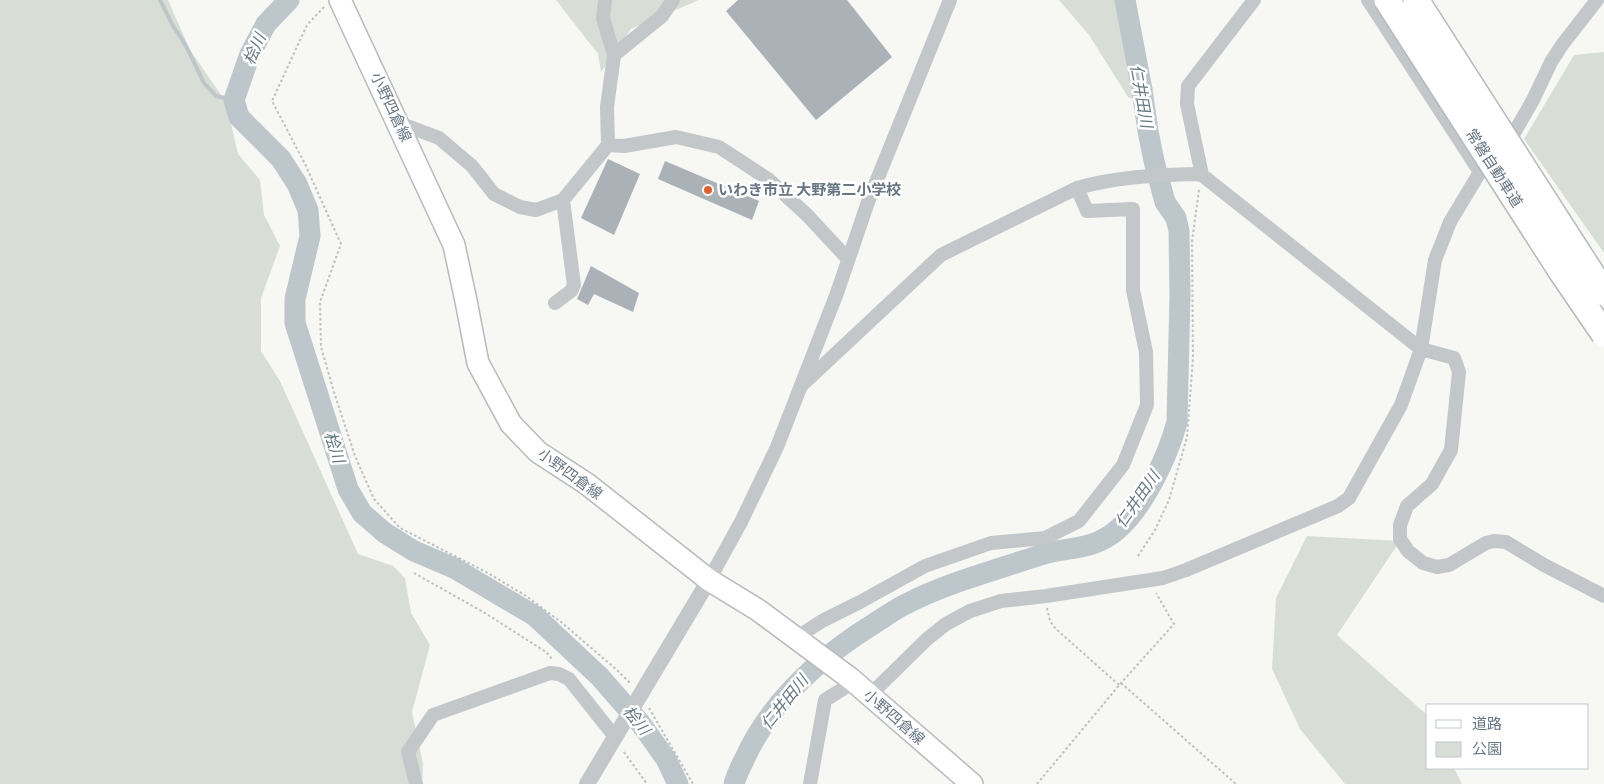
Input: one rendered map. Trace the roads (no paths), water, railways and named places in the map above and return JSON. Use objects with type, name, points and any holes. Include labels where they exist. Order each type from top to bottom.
[{"type":"highway","name":"常磐自動車道","points":[[1387,0],[1561,271],[1604,334]]},
{"type":"highway","name":"常磐自動車道","points":[[1416,0],[1604,293]]},
{"type":"main road","name":"小野四倉線","points":[[332,3],[399,124],[454,245],[478,363],[511,424],[538,452],[587,484],[709,580],[758,610],[858,685],[972,784]]},
{"type":"street","points":[[399,124],[439,138],[472,166],[494,194],[520,207],[536,210],[563,200],[608,145],[607,107],[614,55],[603,18],[605,0]]},
{"type":"street","points":[[614,55],[662,16],[673,0]]},
{"type":"street","points":[[587,784],[709,580],[741,522],[777,447],[837,293],[868,202],[950,0]]},
{"type":"street","points":[[1199,174],[1187,104],[1188,86],[1254,0]]},
{"type":"street","points":[[1368,0],[1480,172]]},
{"type":"street","points":[[810,784],[825,700],[858,685],[927,639],[946,624],[970,611],[1001,601],[1046,596],[1123,582],[1163,578],[1338,506],[1349,498],[1401,405],[1421,349],[1436,260],[1450,222],[1480,172],[1510,140],[1533,100],[1551,62],[1597,0]]},
{"type":"street","points":[[608,145],[624,146],[676,137],[720,146],[768,179],[808,215],[848,260]]},
{"type":"street","points":[[801,386],[941,255],[1077,188],[1138,176],[1199,174],[1421,349],[1454,358],[1459,372],[1452,450],[1432,484],[1407,506],[1400,525],[1400,539],[1408,551],[1423,563],[1437,568],[1449,565],[1486,543],[1494,541],[1506,542],[1544,565],[1604,596]]},
{"type":"street","points":[[796,638],[822,621],[925,566],[991,544],[1045,538],[1079,521],[1123,465],[1147,405],[1146,352],[1133,290],[1133,209],[1087,211],[1077,188]]},
{"type":"street","points":[[555,303],[571,291],[574,285],[563,200]]},
{"type":"street","points":[[416,784],[408,752],[433,715],[550,673],[559,674],[569,679],[615,737]]},
{"type":"waterway","points":[[160,0],[204,83],[216,96],[234,100]]},
{"type":"waterway","name":"桧川","points":[[289,0],[266,24],[250,54],[234,100],[239,117],[281,159],[297,184],[308,210],[310,236],[295,299],[295,323],[348,489],[362,513],[385,533],[414,551],[454,568],[535,616],[600,677],[641,724],[666,759],[678,784]]},
{"type":"waterway","name":"仁井田川","points":[[734,784],[755,738],[768,718],[799,682],[835,650],[904,605],[936,590],[1041,555],[1100,541],[1117,530],[1127,520],[1154,480],[1168,450],[1177,422],[1180,295],[1179,231],[1176,218],[1165,202],[1154,161],[1125,0]]},
{"type":"place","name":"いわき市立 大野第二小学校","points":[[708,190]]}]
